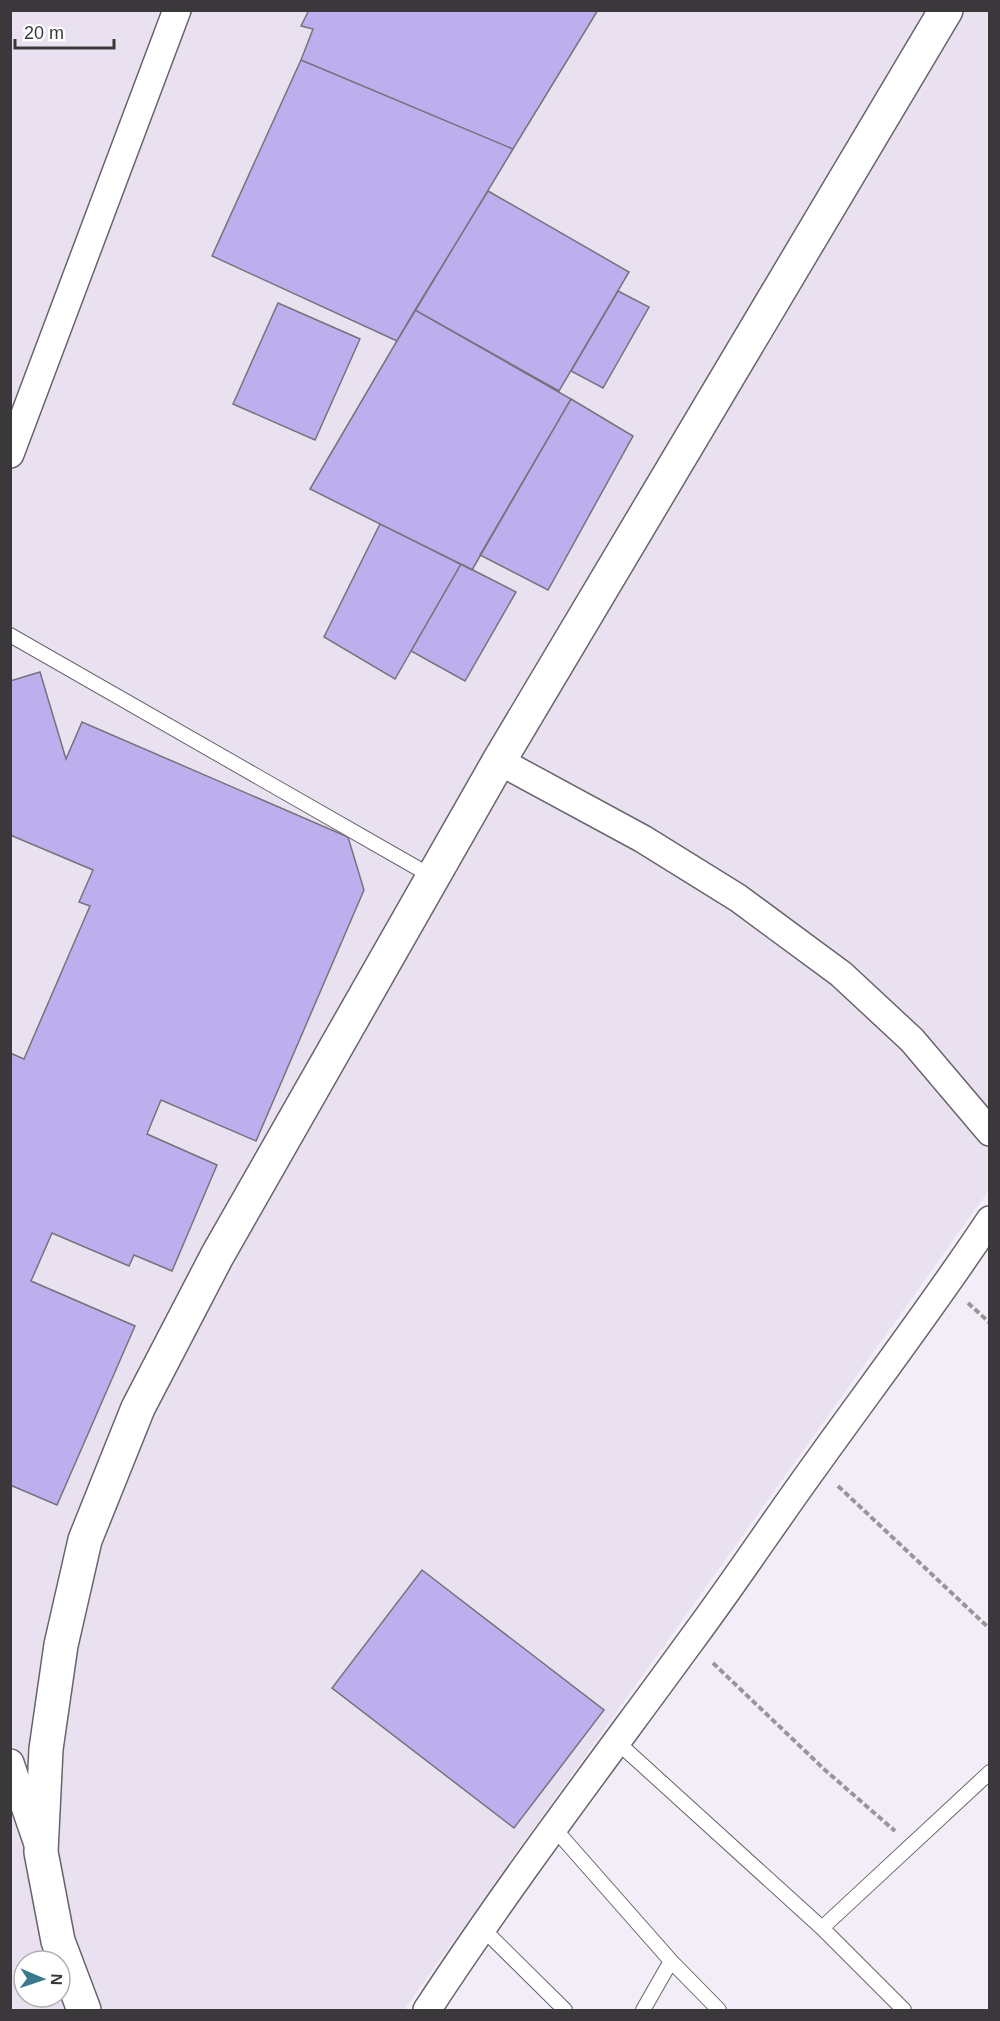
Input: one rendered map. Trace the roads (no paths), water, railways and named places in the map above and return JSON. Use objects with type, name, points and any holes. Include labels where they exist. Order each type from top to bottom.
[{"type":"street","points":[[10,454],[177,10]]},
{"type":"street","points":[[41,1852],[46,1749],[60,1645],[85,1540],[133,1419],[217,1256],[499,761],[946,10]]},
{"type":"street","points":[[499,761],[662,850],[738,898],[841,974],[912,1040],[990,1132]]},
{"type":"street","points":[[427,2010],[481,1927],[616,1740],[691,1641],[990,1221]]},
{"type":"street","points":[[10,1763],[41,1852],[58,1941],[84,2010]]},
{"type":"lane","points":[[10,635],[434,877]]},
{"type":"lane","points":[[616,1740],[822,1928],[904,2010]]},
{"type":"lane","points":[[822,1928],[990,1772]]},
{"type":"lane","points":[[553,1827],[671,1961],[719,2010]]},
{"type":"lane","points":[[481,1927],[566,2010]]},
{"type":"lane","points":[[643,2010],[671,1961]]}]
